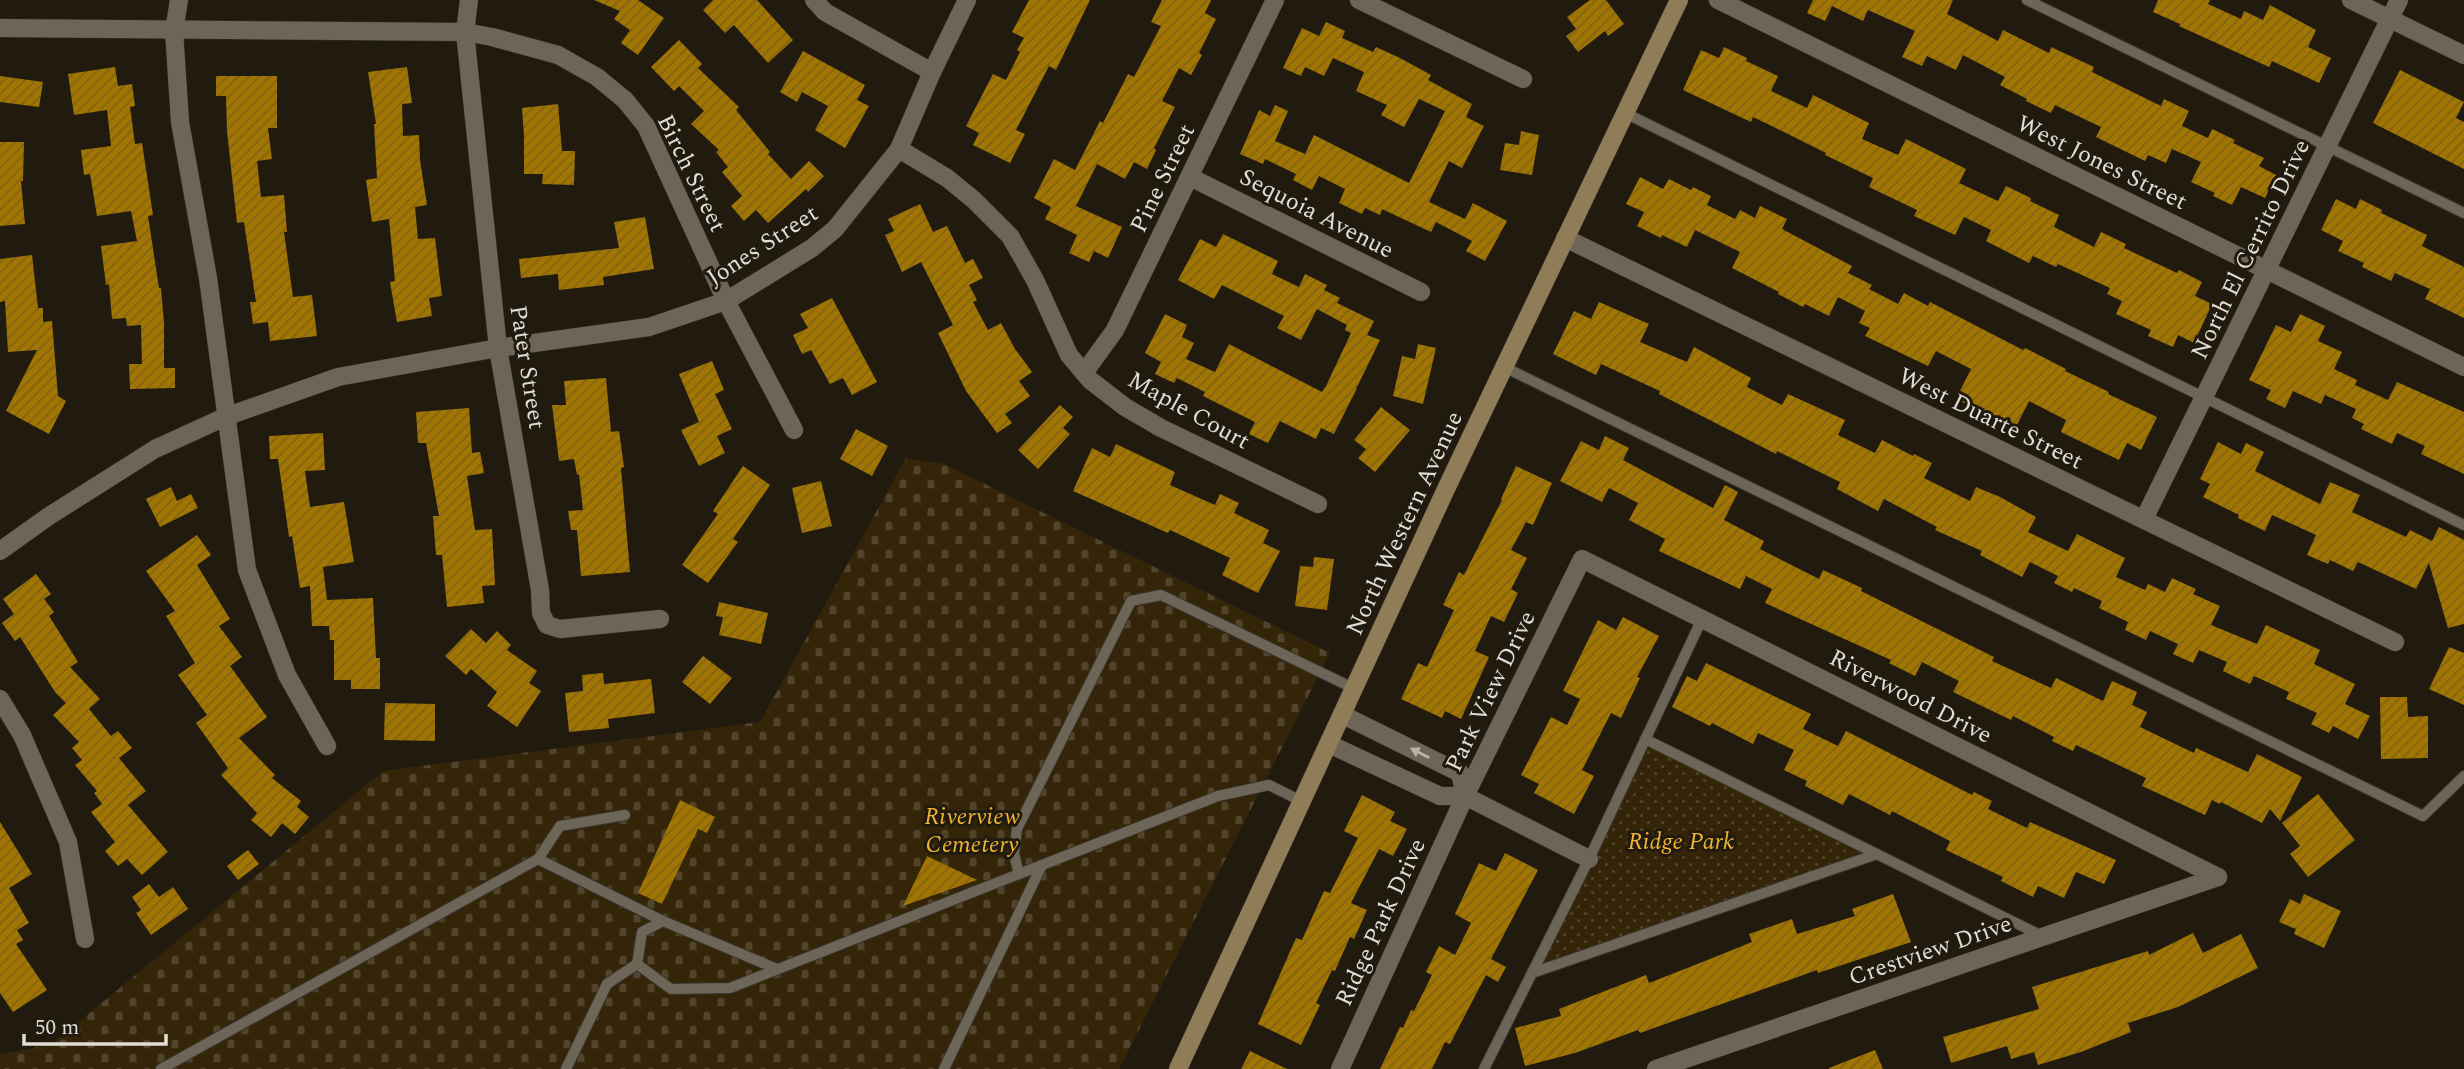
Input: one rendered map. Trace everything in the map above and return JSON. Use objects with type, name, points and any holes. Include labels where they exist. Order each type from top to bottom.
[{"type":"main road","name":"North Western Avenue","points":[[1178,1069],[1504,367],[1679,0]]},
{"type":"street","points":[[179,0],[174,31],[180,122],[208,278],[247,570],[287,675],[327,746]]},
{"type":"street","name":"Pater Street","points":[[469,0],[465,32],[498,348],[540,590],[541,614],[547,625],[560,629],[660,619]]},
{"type":"street","points":[[814,0],[825,12],[932,72]]},
{"type":"street","name":"Jones Street","points":[[0,551],[49,516],[155,449],[225,417],[338,377],[498,348],[649,327],[726,301],[812,248],[835,229],[899,149],[967,0]]},
{"type":"street","name":"Pine Street","points":[[1084,373],[1115,330],[1275,0]]},
{"type":"street","points":[[1359,0],[1522,79]]},
{"type":"street","name":"West Jones Street","points":[[1718,0],[2464,368]]},
{"type":"street","points":[[2351,0],[2464,55]]},
{"type":"street","name":"North El Cerrito Drive","points":[[2144,519],[2399,0]]},
{"type":"street","name":"Birch Street","points":[[0,27],[174,31],[465,32],[558,55],[597,77],[625,100],[646,126],[726,301],[794,430]]},
{"type":"street","name":"Maple Court","points":[[899,149],[947,178],[974,200],[1010,236],[1035,280],[1069,355],[1084,373],[1125,407],[1161,428],[1318,504]]},
{"type":"street","name":"Sequoia Avenue","points":[[1190,177],[1421,292]]},
{"type":"street","name":"West Duarte Street","points":[[1565,238],[2395,642]]},
{"type":"street","name":"Riverwood Drive","points":[[1582,559],[2218,877]]},
{"type":"street","name":"Park View Drive","points":[[1582,559],[1465,796],[1589,859]]},
{"type":"street","points":[[0,699],[22,735],[68,842],[85,939]]},
{"type":"street","points":[[1329,744],[1440,796],[1465,796],[1460,773],[1343,715]]},
{"type":"street","name":"Ridge Park Drive","points":[[1339,1069],[1465,796]]},
{"type":"street","name":"Crestview Drive","points":[[1656,1069],[2218,877]]},
{"type":"lane","points":[[2027,0],[2464,213]]},
{"type":"lane","points":[[1625,113],[2464,525]]},
{"type":"lane","points":[[1504,367],[2423,816],[2464,776]]},
{"type":"lane","points":[[1019,874],[1014,854],[1017,829],[1131,601],[1161,594],[1355,689]]},
{"type":"lane","points":[[1483,1069],[1589,859],[1702,619]]},
{"type":"lane","points":[[1645,739],[2044,937]]},
{"type":"lane","points":[[637,964],[671,989],[730,988],[1218,796],[1269,785],[1303,802]]},
{"type":"lane","points":[[162,1069],[538,859],[561,826],[625,815]]},
{"type":"lane","points":[[1532,973],[1877,854]]},
{"type":"lane","points":[[538,859],[663,921],[777,969]]},
{"type":"lane","points":[[944,1069],[1042,865]]},
{"type":"lane","points":[[566,1069],[607,984],[637,964],[642,933],[663,921]]},
{"type":"green space","name":"Riverview Cemetery","points":[[906,458],[944,464],[1330,653],[1119,1069],[0,1069],[0,1055],[52,1044],[383,771],[760,722]]},
{"type":"green space","name":"Ridge Park","points":[[1645,739],[1877,854],[1532,973]]},
{"type":"building","points":[[594,0],[638,0],[664,18],[638,55],[621,43],[630,30],[614,19],[620,11]]},
{"type":"building","points":[[713,0],[757,0],[793,40],[768,63],[734,25],[725,33],[703,10]]},
{"type":"building","points":[[1029,0],[1090,0],[1056,70],[1049,66],[1016,130],[1025,134],[1010,163],[973,145],[979,133],[966,126],[993,74],[1006,80],[1020,52],[1017,50],[1024,38],[1012,32]]},
{"type":"building","points":[[1162,0],[1211,0],[1205,13],[1216,19],[1191,75],[1179,68],[1162,101],[1175,107],[1154,148],[1156,150],[1147,169],[1134,162],[1125,179],[1097,164],[1076,206],[1122,227],[1108,258],[1094,251],[1089,262],[1069,253],[1077,235],[1045,219],[1051,207],[1034,198],[1054,159],[1075,170],[1128,74],[1134,77],[1161,26],[1151,22]]},
{"type":"building","points":[[1590,0],[1606,0],[1624,24],[1608,36],[1605,31],[1578,52],[1566,36],[1576,29],[1567,17]]},
{"type":"building","points":[[1813,0],[1953,0],[1947,14],[1998,41],[2003,30],[2049,53],[2051,47],[2094,67],[2092,72],[2161,106],[2164,99],[2189,111],[2182,126],[2208,138],[2212,129],[2235,140],[2233,143],[2264,158],[2259,166],[2276,175],[2265,198],[2241,187],[2232,205],[2213,196],[2215,193],[2191,182],[2201,162],[2172,149],[2166,163],[2148,155],[2145,161],[2096,137],[2101,127],[2055,105],[2051,113],[2026,101],[2027,99],[2000,85],[2005,77],[1963,55],[1956,70],[1927,56],[1922,66],[1902,57],[1915,31],[1868,10],[1863,21],[1832,6],[1825,21],[1807,13]]},
{"type":"building","points":[[2158,0],[2210,0],[2208,4],[2241,19],[2244,11],[2263,20],[2270,5],[2316,30],[2308,47],[2331,58],[2319,83],[2272,61],[2269,67],[2153,12]]},
{"type":"building","points":[[1326,22],[1345,31],[1342,38],[1373,52],[1376,47],[1400,58],[1431,75],[1428,80],[1472,104],[1466,117],[1484,126],[1462,168],[1449,161],[1429,202],[1465,219],[1473,203],[1507,221],[1485,261],[1466,251],[1472,241],[1436,222],[1431,232],[1382,209],[1380,215],[1365,208],[1362,214],[1339,203],[1345,189],[1319,176],[1312,190],[1293,180],[1296,174],[1265,159],[1263,164],[1240,154],[1259,110],[1270,116],[1275,105],[1288,111],[1275,141],[1305,154],[1314,135],[1409,183],[1445,111],[1419,99],[1404,127],[1381,115],[1387,105],[1356,91],[1364,72],[1333,58],[1324,76],[1305,67],[1301,76],[1283,68],[1302,28],[1319,36]]},
{"type":"building","points":[[679,40],[702,64],[698,68],[739,107],[736,110],[770,152],[768,154],[791,179],[809,161],[824,176],[768,223],[756,210],[744,221],[731,206],[742,196],[722,172],[728,167],[716,152],[719,150],[691,124],[704,111],[679,86],[674,91],[651,67]]},
{"type":"building","points":[[1724,47],[1778,76],[1771,91],[1807,108],[1813,95],[1869,123],[1862,139],[1898,155],[1906,139],[1966,169],[1959,183],[1998,201],[2006,186],[2059,215],[2054,227],[2094,247],[2101,232],[2126,244],[2124,248],[2202,282],[2195,296],[2212,304],[2194,343],[2178,335],[2173,347],[2148,336],[2151,330],[2116,314],[2122,301],[2107,294],[2110,288],[2058,264],[2056,267],[2033,256],[2029,263],[1986,241],[1991,230],[1964,217],[1955,235],[1914,216],[1917,210],[1869,187],[1873,178],[1753,117],[1751,122],[1683,90],[1701,50],[1719,58]]},
{"type":"building","points":[[803,51],[865,85],[857,100],[869,106],[845,148],[815,130],[828,106],[802,92],[797,102],[780,92]]},
{"type":"building","points":[[115,67],[118,86],[132,84],[135,106],[130,107],[135,144],[142,143],[153,215],[148,216],[161,288],[164,368],[175,368],[175,388],[130,389],[129,364],[142,364],[141,325],[127,326],[126,318],[112,319],[109,284],[106,285],[101,246],[137,241],[131,211],[97,216],[90,174],[84,175],[81,150],[111,146],[107,110],[74,115],[68,74]]},
{"type":"building","points":[[407,67],[412,103],[402,104],[403,136],[419,135],[427,205],[415,207],[418,239],[435,238],[442,296],[429,298],[432,316],[397,322],[390,282],[395,281],[389,219],[372,222],[366,180],[377,178],[376,124],[368,72]]},
{"type":"building","points":[[2400,70],[2464,102],[2456,118],[2464,122],[2464,169],[2373,123]]},
{"type":"building","points":[[0,76],[43,82],[39,107],[0,102]]},
{"type":"building","points":[[216,76],[277,76],[277,128],[268,128],[272,159],[257,161],[261,197],[284,195],[287,232],[284,232],[293,297],[312,295],[317,336],[270,341],[268,322],[253,324],[250,302],[256,302],[244,222],[237,223],[226,96],[216,96]]},
{"type":"building","points":[[558,104],[562,151],[575,151],[574,185],[542,184],[543,174],[524,174],[522,108]]},
{"type":"building","points":[[1521,131],[1539,135],[1532,175],[1500,170],[1505,143],[1519,145]]},
{"type":"building","points":[[0,142],[24,142],[21,181],[25,224],[0,226]]},
{"type":"building","points":[[1640,177],[1663,189],[1669,179],[1691,190],[1693,187],[1711,196],[1707,205],[1735,219],[1740,210],[1755,218],[1760,206],[1787,219],[1782,229],[1852,266],[1848,273],[1872,285],[1869,289],[1898,304],[1904,293],[1928,306],[1930,302],[2157,417],[2141,450],[2127,443],[2119,460],[2061,432],[2066,420],[2029,401],[2016,427],[1985,411],[1984,413],[1956,399],[1971,369],[1936,351],[1928,366],[1865,336],[1870,328],[1859,323],[1865,311],[1838,297],[1829,316],[1805,304],[1803,307],[1732,268],[1740,252],[1695,230],[1687,247],[1637,226],[1644,212],[1626,204]]},
{"type":"building","points":[[2336,199],[2356,209],[2360,199],[2382,210],[2381,213],[2427,235],[2422,246],[2464,267],[2464,318],[2425,299],[2430,289],[2395,273],[2391,281],[2362,267],[2364,263],[2338,251],[2343,241],[2321,230]]},
{"type":"building","points":[[920,204],[933,232],[947,226],[965,263],[973,259],[983,278],[969,285],[977,300],[973,302],[988,330],[1001,323],[1032,372],[1019,381],[1030,396],[1005,414],[1012,423],[997,433],[966,391],[938,333],[953,325],[921,262],[902,272],[885,235],[894,231],[888,219]]},
{"type":"building","points":[[645,217],[654,269],[603,277],[604,285],[559,290],[558,274],[521,278],[519,259],[619,248],[614,222]]},
{"type":"building","points":[[1223,234],[1278,261],[1272,274],[1299,287],[1305,274],[1327,285],[1324,290],[1340,298],[1337,303],[1374,321],[1367,335],[1380,340],[1357,387],[1355,386],[1357,388],[1334,434],[1321,428],[1316,439],[1280,421],[1268,443],[1249,434],[1255,422],[1203,396],[1205,392],[1177,378],[1174,383],[1155,374],[1161,362],[1145,353],[1165,314],[1187,325],[1182,337],[1194,343],[1186,359],[1215,372],[1229,344],[1322,392],[1326,386],[1351,333],[1345,330],[1347,325],[1317,309],[1301,340],[1277,328],[1284,316],[1222,285],[1214,299],[1178,280],[1200,239],[1216,247]]},
{"type":"building","points":[[32,255],[38,308],[43,308],[43,322],[52,321],[58,396],[66,401],[49,434],[6,411],[37,350],[8,352],[5,301],[0,302],[0,259]]},
{"type":"building","points":[[832,298],[877,382],[852,395],[843,378],[830,384],[811,350],[802,354],[793,335],[808,328],[800,314]]},
{"type":"building","points":[[1599,302],[1649,324],[1640,342],[1687,362],[1694,347],[1751,378],[1747,387],[1782,405],[1788,394],[1845,420],[1838,435],[1875,453],[1882,440],[1932,463],[1924,478],[1970,501],[1976,487],[2000,497],[2036,517],[2028,532],[2068,551],[2077,534],[2125,558],[2116,577],[2145,590],[2148,584],[2165,592],[2172,578],[2196,589],[2193,594],[2220,606],[2211,625],[2257,644],[2266,625],[2320,650],[2314,664],[2355,684],[2345,704],[2370,716],[2358,739],[2333,726],[2329,733],[2311,724],[2317,713],[2286,699],[2289,692],[2254,676],[2250,684],[2223,671],[2227,662],[2199,650],[2193,663],[2173,654],[2178,644],[2150,631],[2146,640],[2125,630],[2128,622],[2099,608],[2102,601],[2074,588],[2072,592],[2054,583],[2058,576],[2030,562],[2022,577],[1980,555],[1982,551],[1935,530],[1937,527],[1884,499],[1878,511],[1837,489],[1840,482],[1777,451],[1776,454],[1659,394],[1660,391],[1601,364],[1596,375],[1553,354],[1574,311],[1591,319]]},
{"type":"building","points":[[2300,314],[2325,326],[2318,341],[2342,352],[2334,369],[2357,380],[2355,385],[2388,400],[2397,382],[2464,412],[2464,474],[2421,454],[2425,446],[2397,433],[2392,444],[2361,429],[2364,424],[2352,418],[2356,409],[2325,395],[2321,404],[2293,391],[2285,408],[2266,399],[2271,390],[2249,380],[2276,325],[2291,332]]},
{"type":"building","points":[[1418,344],[1436,348],[1423,404],[1393,396],[1402,356],[1415,359]]},
{"type":"building","points":[[712,361],[724,390],[715,394],[732,429],[717,436],[725,453],[699,466],[681,430],[699,422],[679,374]]},
{"type":"building","points":[[606,378],[611,432],[619,431],[624,467],[621,468],[630,572],[581,576],[577,530],[571,530],[568,511],[583,510],[579,474],[577,475],[574,459],[559,461],[552,405],[566,405],[564,381]]},
{"type":"building","points":[[1060,405],[1073,417],[1063,428],[1070,434],[1038,469],[1018,450]]},
{"type":"building","points":[[1381,407],[1410,430],[1375,472],[1358,458],[1366,449],[1354,440]]},
{"type":"building","points":[[469,408],[472,453],[480,452],[484,473],[467,476],[475,530],[492,529],[495,585],[482,586],[484,603],[447,607],[442,555],[436,555],[433,516],[439,516],[426,443],[418,443],[416,412]]},
{"type":"building","points":[[856,429],[888,446],[872,476],[840,459]]},
{"type":"building","points":[[323,433],[325,470],[305,471],[310,507],[344,502],[354,562],[323,567],[327,600],[373,598],[376,658],[380,658],[380,689],[351,689],[351,680],[334,680],[334,640],[330,640],[329,626],[312,626],[310,586],[300,588],[292,536],[289,537],[278,459],[270,459],[269,436]]},
{"type":"building","points":[[1605,436],[1629,448],[1623,460],[1713,508],[1725,485],[1738,492],[1724,520],[1764,541],[1760,549],[1819,579],[1823,570],[1862,588],[1861,591],[1994,657],[1992,661],[2051,688],[2056,678],[2103,701],[2112,681],[2137,692],[2132,705],[2147,712],[2140,727],[2194,753],[2196,748],[2248,772],[2257,754],[2302,777],[2280,821],[2270,809],[2262,823],[2212,800],[2205,815],[2142,786],[2146,778],[2076,745],[2073,751],[2052,741],[2054,737],[2013,716],[2011,720],[1953,692],[1959,681],[1922,662],[1915,676],[1889,663],[1891,660],[1765,603],[1772,589],[1746,576],[1740,589],[1659,551],[1665,539],[1629,520],[1638,503],[1609,488],[1602,502],[1560,481],[1581,441],[1599,450]]},
{"type":"building","points":[[2218,442],[2241,454],[2246,443],[2264,452],[2255,471],[2320,504],[2330,482],[2360,495],[2352,512],[2406,537],[2410,530],[2432,541],[2439,527],[2464,540],[2464,624],[2448,628],[2429,563],[2416,589],[2358,562],[2353,571],[2330,560],[2328,564],[2307,555],[2316,535],[2272,515],[2265,531],[2203,497],[2210,484],[2200,479]]},
{"type":"building","points":[[1116,444],[1175,472],[1170,485],[1215,505],[1220,494],[1239,503],[1234,513],[1269,530],[1263,543],[1280,551],[1258,593],[1222,575],[1230,558],[1170,530],[1168,533],[1073,491],[1092,448],[1110,457]]},
{"type":"building","points":[[743,466],[770,485],[733,539],[738,542],[708,583],[682,565],[718,514],[713,511]]},
{"type":"building","points":[[1516,466],[1552,483],[1533,525],[1526,522],[1511,550],[1527,558],[1511,589],[1518,593],[1504,622],[1491,616],[1475,651],[1489,657],[1461,719],[1445,711],[1442,718],[1401,699],[1418,663],[1427,667],[1454,610],[1443,605],[1459,572],[1464,575]]},
{"type":"building","points":[[821,481],[832,526],[802,533],[792,488]]},
{"type":"building","points":[[171,487],[177,501],[191,494],[198,508],[160,527],[146,499]]},
{"type":"building","points":[[197,535],[211,555],[197,565],[230,619],[219,626],[242,657],[230,666],[267,717],[239,738],[275,775],[272,778],[301,801],[297,807],[309,817],[295,834],[282,823],[271,837],[251,820],[257,813],[221,775],[228,768],[196,723],[207,715],[178,675],[195,663],[166,616],[175,611],[146,571]]},
{"type":"building","points":[[1314,557],[1334,559],[1327,610],[1295,606],[1300,566],[1313,567]]},
{"type":"building","points":[[36,574],[51,594],[44,599],[54,612],[49,616],[78,662],[70,667],[100,699],[89,709],[111,736],[118,731],[132,748],[119,758],[146,791],[128,805],[168,852],[142,875],[127,859],[118,866],[105,851],[115,842],[91,812],[102,804],[94,793],[97,791],[75,765],[82,760],[72,748],[79,742],[53,715],[66,703],[55,692],[20,637],[15,641],[2,623],[14,614],[3,599]]},
{"type":"building","points":[[719,602],[768,613],[761,644],[719,635],[723,617],[716,616]]},
{"type":"building","points":[[1623,617],[1659,636],[1637,677],[1640,678],[1621,718],[1611,713],[1582,770],[1594,776],[1574,814],[1534,793],[1539,784],[1521,775],[1551,717],[1567,725],[1580,699],[1563,691],[1598,620],[1616,630]]},
{"type":"building","points":[[471,629],[486,643],[497,631],[511,645],[507,650],[537,671],[529,683],[541,691],[517,727],[487,706],[497,692],[471,669],[466,675],[445,656]]},
{"type":"building","points":[[2449,647],[2464,653],[2464,705],[2429,689]]},
{"type":"building","points":[[703,656],[732,678],[710,704],[682,682]]},
{"type":"building","points":[[1706,663],[1811,714],[1803,729],[1838,746],[1846,731],[1972,795],[1974,792],[1992,801],[1988,809],[2027,828],[2030,822],[2116,860],[2104,884],[2076,872],[2064,898],[2038,886],[2033,897],[2001,881],[2003,877],[1946,850],[1950,841],[1892,811],[1890,815],[1849,794],[1843,805],[1805,786],[1807,781],[1784,770],[1794,750],[1758,733],[1753,744],[1672,707],[1687,676],[1697,681]]},
{"type":"building","points":[[603,673],[604,684],[651,679],[655,713],[608,719],[609,728],[569,732],[565,693],[583,691],[582,675]]},
{"type":"building","points":[[2380,697],[2407,697],[2408,717],[2428,716],[2428,758],[2381,759]]},
{"type":"building","points":[[385,703],[435,704],[435,741],[384,740]]},
{"type":"building","points":[[2318,794],[2355,840],[2308,877],[2290,854],[2300,846],[2282,823]]},
{"type":"building","points":[[1362,795],[1395,812],[1390,821],[1407,829],[1393,856],[1379,849],[1351,903],[1367,910],[1354,939],[1350,937],[1335,971],[1332,970],[1316,1003],[1320,1005],[1301,1045],[1258,1024],[1296,938],[1302,940],[1324,891],[1330,893],[1358,838],[1344,831]]},
{"type":"building","points":[[680,800],[715,817],[707,833],[698,829],[662,904],[638,893]]},
{"type":"building","points":[[0,822],[32,874],[9,888],[29,923],[17,930],[23,940],[16,944],[47,990],[13,1012],[0,993]]},
{"type":"building","points":[[248,850],[259,864],[238,880],[227,866]]},
{"type":"building","points":[[1505,853],[1538,870],[1491,959],[1506,967],[1498,982],[1486,975],[1450,1044],[1445,1042],[1432,1069],[1380,1069],[1400,1027],[1403,1028],[1411,1010],[1414,1011],[1432,975],[1426,972],[1439,946],[1455,955],[1471,923],[1455,914],[1479,863],[1496,871]]},
{"type":"building","points":[[927,856],[977,880],[903,906]]},
{"type":"building","points":[[149,884],[159,897],[173,887],[188,909],[151,935],[136,913],[141,910],[132,897]]},
{"type":"building","points":[[1893,894],[1911,942],[1818,973],[1817,970],[1640,1033],[1638,1030],[1575,1053],[1525,1066],[1515,1028],[1561,1016],[1559,1009],[1646,975],[1649,983],[1705,961],[1752,942],[1749,934],[1792,919],[1797,934],[1855,916],[1852,909]]},
{"type":"building","points":[[2304,894],[2341,911],[2324,948],[2294,934],[2296,929],[2279,922],[2290,899],[2300,904]]},
{"type":"building","points":[[2193,933],[2203,953],[2241,934],[2258,968],[2178,1007],[2128,1023],[2131,1032],[2081,1052],[2038,1065],[2034,1052],[2011,1059],[2007,1046],[1951,1063],[1943,1037],[2039,1009],[2032,987],[2148,951],[2149,955]]},
{"type":"building","points":[[1875,1050],[1883,1069],[1829,1069],[1829,1068]]},
{"type":"building","points":[[1250,1051],[1287,1069],[1241,1069]]}]
